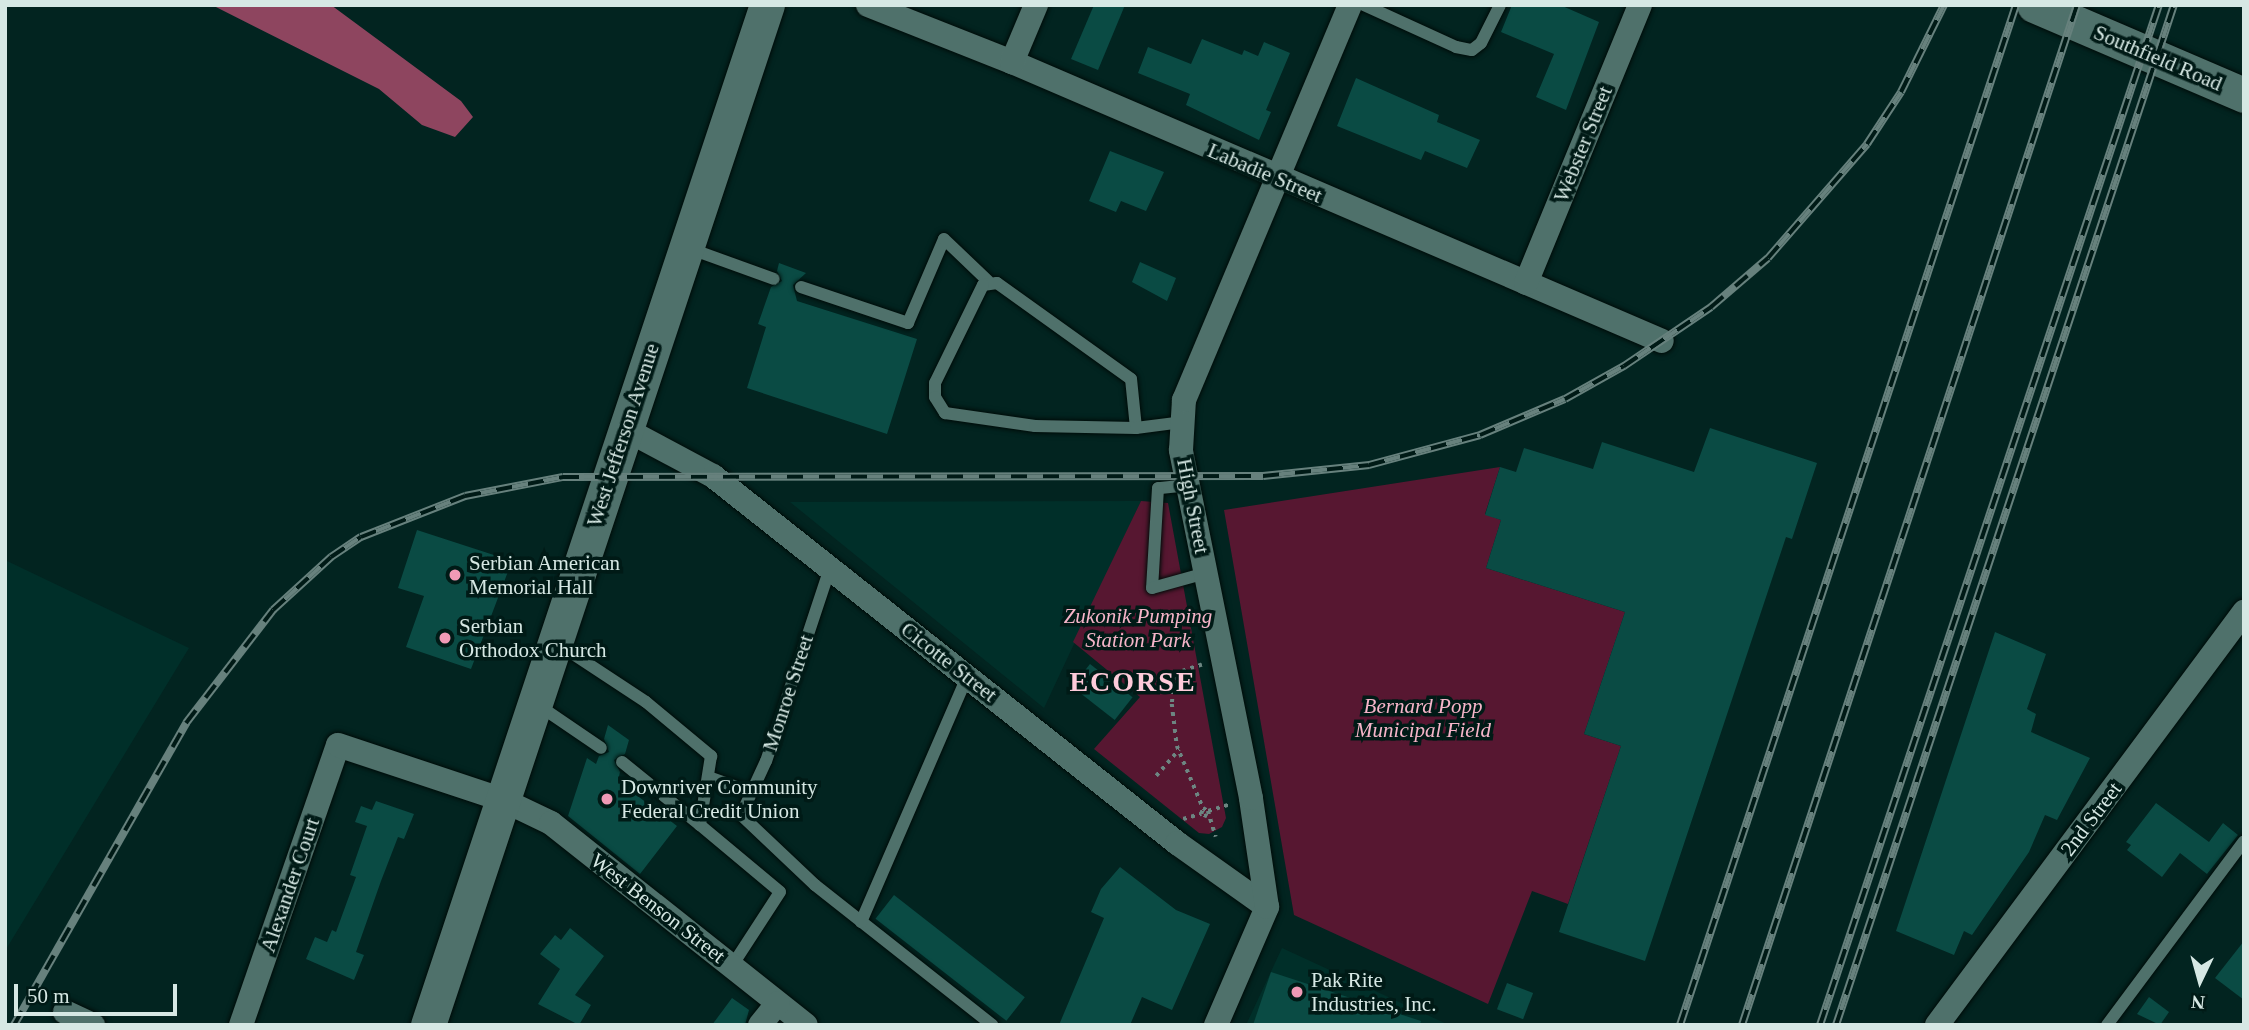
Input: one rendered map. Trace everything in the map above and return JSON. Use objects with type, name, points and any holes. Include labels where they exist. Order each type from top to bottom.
[{"type":"main road","name":"West Jefferson Avenue","points":[[428,1025],[767,5]]},
{"type":"main road","name":"Southfield Road","points":[[2034,5],[2244,95]]},
{"type":"street","name":"Labadie Street","points":[[868,5],[1012,62],[1275,178],[1662,341]]},
{"type":"street","points":[[1012,62],[1037,5]]},
{"type":"street","name":"High Street","points":[[1267,907],[1251,798],[1181,450],[1182,422],[1189,383],[1350,5]]},
{"type":"street","name":"Webster Street","points":[[1526,283],[1636,7]]},
{"type":"street","name":"Cicotte Street","points":[[625,429],[713,476],[1177,842],[1267,907]]},
{"type":"street","name":"2nd Street","points":[[1937,1025],[2244,612]]},
{"type":"street","name":"West Benson Street","points":[[338,745],[503,800],[551,823],[806,1025]]},
{"type":"street","name":"Alexander Court","points":[[241,1025],[338,745]]},
{"type":"street","points":[[1216,1025],[1267,907]]},
{"type":"street","points":[[760,1025],[778,1003]]},
{"type":"street","points":[[65,1012],[93,1025]]},
{"type":"lane","points":[[1364,5],[1456,47],[1472,50],[1481,43],[1500,5]]},
{"type":"lane","points":[[801,287],[908,323],[944,239],[988,281],[997,283],[1131,379],[1136,391],[1136,428]]},
{"type":"lane","points":[[685,247],[774,279]]},
{"type":"lane","points":[[988,281],[935,383],[939,408],[957,416],[1021,425],[1136,428],[1182,422]]},
{"type":"lane","points":[[1189,485],[1158,488],[1152,588],[1206,573]]},
{"type":"lane","name":"Monroe Street","points":[[830,568],[741,815],[777,852],[861,922]]},
{"type":"lane","points":[[555,642],[646,702],[711,756],[711,778],[700,811],[700,825]]},
{"type":"lane","points":[[967,677],[861,922],[992,1025]]},
{"type":"lane","points":[[535,703],[601,748]]},
{"type":"lane","points":[[622,762],[780,892],[732,966]]},
{"type":"lane","points":[[711,778],[751,792]]},
{"type":"lane","points":[[2107,1025],[2244,841]]},
{"type":"path","points":[[1203,665],[1183,671],[1174,682],[1172,705],[1179,750],[1216,836]]},
{"type":"path","points":[[1156,776],[1179,750]]},
{"type":"path","points":[[1177,821],[1228,806]]},
{"type":"shaded area","points":[[212,5],[331,5],[461,101],[473,117],[455,137],[422,125],[379,89]]},
{"type":"shaded area","points":[[1141,501],[1044,708],[790,502]]},
{"type":"shaded area","points":[[5,560],[189,648],[5,951]]},
{"type":"shaded area","points":[[1282,948],[1449,1025],[1246,1025]]},
{"type":"green space","name":"Bernard Popp Municipal Field","points":[[1500,467],[1485,514],[1501,520],[1486,568],[1625,612],[1584,734],[1621,746],[1568,904],[1532,891],[1488,1004],[1294,915],[1224,510]]},
{"type":"green space","name":"Zukonik Pumping Station Park","points":[[1141,501],[1168,503],[1226,818],[1222,827],[1209,834],[1199,833],[1094,749],[1140,697],[1073,642]]},
{"type":"building","points":[[1094,5],[1125,5],[1098,70],[1071,59]]},
{"type":"building","points":[[1512,5],[1560,5],[1599,22],[1566,110],[1536,97],[1554,54],[1501,32]]},
{"type":"building","points":[[1202,39],[1242,55],[1244,50],[1258,56],[1264,42],[1290,53],[1266,110],[1271,112],[1259,140],[1186,105],[1190,94],[1138,73],[1148,47],[1191,64]]},
{"type":"building","points":[[1356,78],[1439,115],[1437,122],[1480,140],[1467,168],[1425,151],[1421,160],[1337,126]]},
{"type":"building","points":[[1110,151],[1164,172],[1146,211],[1121,201],[1116,212],[1089,201]]},
{"type":"building","points":[[1140,262],[1176,278],[1167,301],[1132,282]]},
{"type":"building","points":[[779,263],[806,273],[793,285],[797,301],[917,339],[887,434],[747,388],[766,327],[758,324],[771,287],[782,281],[777,271]]},
{"type":"building","points":[[1710,428],[1817,463],[1792,539],[1786,537],[1645,961],[1559,932],[1621,746],[1584,734],[1625,612],[1486,568],[1501,520],[1485,515],[1500,467],[1516,472],[1524,448],[1593,469],[1602,442],[1694,472]]},
{"type":"building","name":"Serbian American Memorial Hall","points":[[417,530],[512,561],[471,669],[406,647],[424,596],[398,588]]},
{"type":"building","points":[[1995,632],[2046,654],[2027,709],[2036,714],[2031,732],[2090,758],[2057,820],[2045,815],[2029,852],[1972,935],[1964,931],[1954,955],[1896,931]]},
{"type":"building","points":[[1090,664],[1133,697],[1115,720],[1072,687]]},
{"type":"building","name":"Downriver Community Federal Credit Union","points":[[608,725],[629,740],[625,754],[614,760],[620,772],[618,781],[677,826],[640,874],[568,816],[587,758],[596,764],[599,756],[609,752],[604,739]]},
{"type":"building","points":[[376,801],[414,814],[404,839],[398,837],[381,881],[356,952],[364,955],[354,980],[306,959],[315,937],[327,942],[332,930],[336,932],[356,877],[350,875],[367,826],[355,822],[361,806],[372,810]]},
{"type":"building","points":[[2156,803],[2209,842],[2223,823],[2238,835],[2207,874],[2180,853],[2162,877],[2127,850],[2131,845],[2126,842]]},
{"type":"building","points":[[1120,867],[1176,910],[1210,924],[1172,1010],[1142,997],[1130,1025],[1059,1025],[1104,918],[1091,912],[1101,889]]},
{"type":"building","points":[[894,895],[1025,997],[1006,1021],[876,919]]},
{"type":"building","points":[[570,928],[604,956],[575,995],[591,1005],[579,1025],[538,1004],[560,969],[540,954],[555,935],[561,940]]},
{"type":"building","points":[[2244,941],[2244,1000],[2215,978]]},
{"type":"building","name":"Pak Rite Industries, Inc.","points":[[1271,972],[1421,1021],[1420,1025],[1253,1025]]},
{"type":"building","points":[[1507,983],[1533,993],[1523,1019],[1497,1009]]},
{"type":"building","points":[[2149,997],[2169,1012],[2160,1025],[2137,1014]]},
{"type":"building","points":[[732,998],[749,1010],[745,1025],[712,1025]]},
{"type":"railway","points":[[14,1025],[186,723],[273,610],[331,557],[361,537],[465,496],[563,477],[1263,476],[1369,465],[1480,435],[1565,399],[1624,366],[1711,307],[1768,258],[1867,144],[1901,92],[1944,5]]},
{"type":"railway","points":[[1680,1025],[2016,5]]},
{"type":"railway","points":[[1742,1025],[2077,5]]},
{"type":"railway","points":[[1820,1025],[2159,5]]},
{"type":"railway","points":[[1836,1025],[2174,5]]},
{"type":"place","name":"Serbian American Memorial Hall","points":[[455,575]]},
{"type":"place","name":"Serbian Orthodox Church","points":[[445,638]]},
{"type":"place","name":"Downriver Community Federal Credit Union","points":[[607,799]]},
{"type":"place","name":"Pak Rite Industries, Inc.","points":[[1297,992]]},
{"type":"district","name":"ECORSE","points":[[1133,682]]}]
